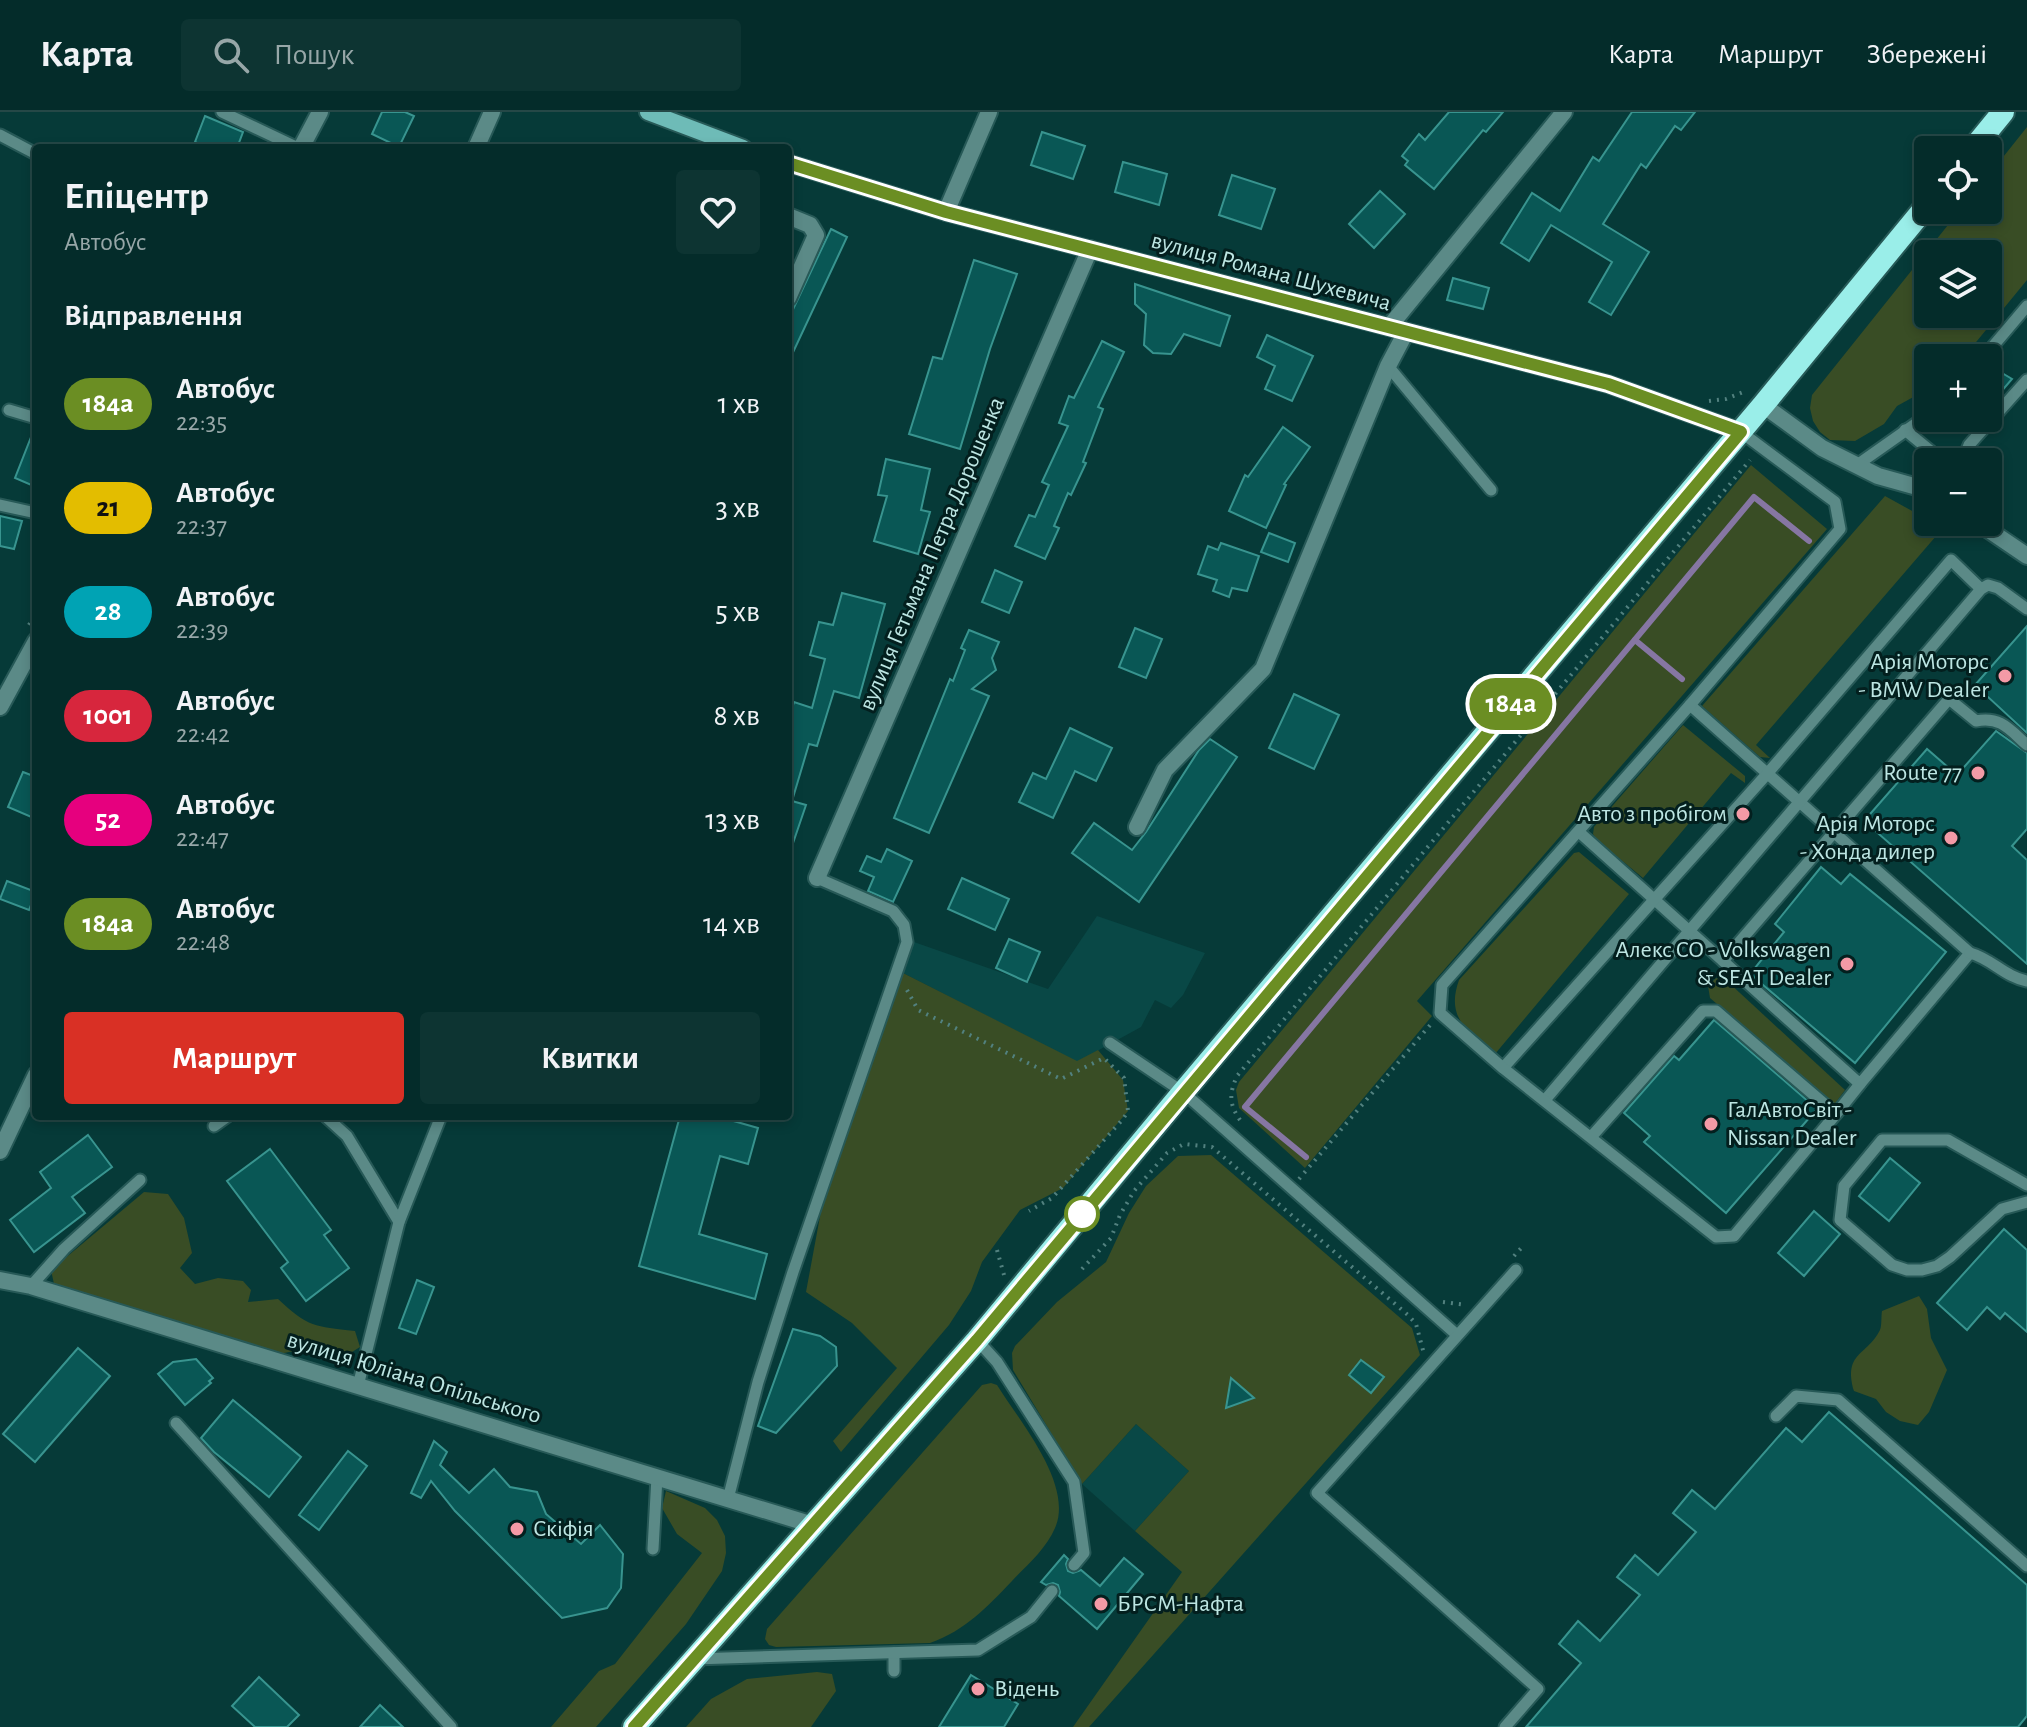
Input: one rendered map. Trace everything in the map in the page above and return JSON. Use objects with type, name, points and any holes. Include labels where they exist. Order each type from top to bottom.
[{"type":"highway","points":[[1983,136],[2003,112]]},
{"type":"highway","points":[[634,1727],[977,1340],[1741,432],[1759,396],[1914,207]]},
{"type":"main road","points":[[659,114],[733,144]]},
{"type":"main road","name":"вулиця Романа Шухевича","points":[[792,164],[946,212],[1608,384],[1741,432]]},
{"type":"street","points":[[302,144],[320,112]]},
{"type":"street","points":[[478,144],[492,112]]},
{"type":"street","points":[[946,212],[989,112]]},
{"type":"street","points":[[1389,327],[1564,112]]},
{"type":"street","points":[[792,218],[810,225],[816,235],[792,289]]},
{"type":"street","name":"вулиця Гетьмана Петра Дорошенка","points":[[817,878],[1090,249]]},
{"type":"street","points":[[1137,827],[1165,770],[1263,669],[1388,366],[1406,332]]},
{"type":"street","points":[[1759,396],[1822,448],[1878,476],[1914,486]]},
{"type":"street","points":[[1998,536],[2027,556]]},
{"type":"street","points":[[0,707],[32,648]]},
{"type":"street","points":[[0,1151],[32,1083]]},
{"type":"street","name":"вулиця Юліана Опільського","points":[[0,1280],[31,1286],[813,1525]]},
{"type":"lane","points":[[222,112],[291,144]]},
{"type":"lane","points":[[0,135],[32,152]]},
{"type":"lane","points":[[1995,344],[2027,306]]},
{"type":"lane","points":[[1388,366],[1491,490]]},
{"type":"lane","points":[[1968,448],[2027,380]]},
{"type":"lane","points":[[9,410],[32,417]]},
{"type":"lane","points":[[1857,465],[1914,424]]},
{"type":"lane","points":[[1905,430],[1927,448]]},
{"type":"lane","points":[[1741,432],[1835,502],[1840,529],[1690,705],[1442,985],[1440,1013],[1503,1068],[1716,1237],[1734,1236],[1970,953]]},
{"type":"lane","points":[[0,505],[32,512]]},
{"type":"lane","points":[[1503,1068],[1767,774],[1951,560],[1981,589]]},
{"type":"lane","points":[[1545,1100],[1981,589],[1988,585],[1998,588],[2027,609]]},
{"type":"lane","points":[[1723,961],[1949,699],[1976,721],[1989,718],[2001,722],[2027,745]]},
{"type":"lane","points":[[1690,705],[1970,953],[1987,958],[2013,979],[2027,981]]},
{"type":"lane","points":[[1579,832],[1860,1084]]},
{"type":"lane","points":[[728,1499],[758,1382],[793,1272],[907,942],[907,933],[900,917],[885,906],[817,878]]},
{"type":"lane","points":[[1592,1136],[1703,1011],[1716,1011],[1836,1114]]},
{"type":"lane","points":[[1110,1043],[1183,1092],[1457,1335]]},
{"type":"lane","points":[[214,1126],[222,1120]]},
{"type":"lane","points":[[329,1120],[347,1136],[399,1222]]},
{"type":"lane","points":[[358,1386],[399,1222],[439,1120]]},
{"type":"lane","points":[[2027,1185],[1948,1140],[1882,1140],[1844,1186],[1840,1220],[1892,1265],[1907,1270],[1922,1270],[1937,1266],[1950,1257],[2002,1209],[2027,1202]]},
{"type":"lane","points":[[31,1286],[64,1249],[140,1180]]},
{"type":"lane","points":[[1505,1727],[1538,1689],[1317,1493],[1516,1270]]},
{"type":"lane","points":[[977,1340],[997,1362],[1074,1482],[1084,1553],[1074,1565]]},
{"type":"lane","points":[[1776,1416],[1796,1396],[1838,1400],[2027,1566]]},
{"type":"lane","points":[[176,1423],[451,1727]]},
{"type":"lane","points":[[653,1549],[657,1477]]},
{"type":"lane","points":[[694,1659],[978,1650],[1031,1617],[1052,1591]]},
{"type":"lane","points":[[894,1653],[894,1671]]},
{"type":"path","points":[[1708,401],[1742,395],[1759,396]]},
{"type":"path","points":[[1246,1127],[1233,1110],[1229,1097],[1237,1076],[1750,460]]},
{"type":"path","points":[[898,973],[918,1010],[1061,1079],[1104,1058],[1124,1078],[1128,1111],[1123,1119],[1052,1198],[1029,1211]]},
{"type":"path","points":[[1292,1188],[1440,1013]]},
{"type":"path","points":[[1082,1269],[1111,1238],[1134,1191],[1167,1153],[1184,1144],[1212,1147],[1408,1315],[1416,1324],[1424,1355],[1421,1360]]},
{"type":"path","points":[[1292,1168],[1301,1177]]},
{"type":"path","points":[[1513,1257],[1523,1246]]},
{"type":"path","points":[[1441,1301],[1466,1305],[1473,1302]]},
{"type":"shaded area","points":[[1097,916],[1205,953],[1183,995],[1171,1008],[1155,1000],[1141,1027],[1077,1062],[903,973],[914,942],[1048,989]]},
{"type":"shaded area","points":[[1136,1424],[1189,1471],[1135,1531],[1082,1484]]},
{"type":"green space","points":[[2027,127],[2027,280],[2002,310],[2002,240],[1936,240],[1949,224],[2002,224],[2002,158]]},
{"type":"green space","points":[[1914,268],[1914,328],[1988,328],[1974,344],[1914,344],[1914,397],[1897,406],[1884,424],[1855,441],[1830,440],[1820,432],[1810,408],[1812,395]]},
{"type":"green space","points":[[1751,465],[1827,529],[1417,1001],[1432,1016],[1305,1168],[1239,1108],[1236,1090],[1239,1082]]},
{"type":"green space","points":[[1885,496],[1914,512],[1914,536],[1936,536],[1756,745],[1770,758],[1760,757],[1702,706]]},
{"type":"green space","points":[[1683,725],[1745,776],[1745,783],[1731,773],[1643,878],[1597,840],[1593,834],[1594,827]]},
{"type":"green space","points":[[1579,852],[1629,894],[1495,1054],[1468,1031],[1457,1015],[1455,993],[1459,980],[1574,853]]},
{"type":"green space","points":[[903,973],[1077,1061],[1098,1050],[1123,1080],[1128,1111],[1063,1188],[1020,1210],[982,1262],[971,1291],[949,1325],[841,1452],[833,1441],[897,1368],[852,1323],[806,1292],[821,1211]]},
{"type":"green space","points":[[1716,978],[1727,981],[1845,1090],[1834,1105],[1710,998],[1708,986]]},
{"type":"green space","points":[[1211,1155],[1412,1328],[1420,1355],[1089,1727],[1073,1727],[1182,1572],[1135,1531],[1189,1471],[1136,1424],[1082,1484],[1013,1370],[1012,1353],[1057,1302],[1106,1262],[1129,1213],[1146,1186],[1178,1156]]},
{"type":"green space","points":[[144,1192],[168,1194],[184,1218],[192,1253],[180,1268],[195,1284],[218,1278],[243,1281],[251,1290],[248,1302],[278,1299],[305,1321],[355,1331],[360,1347],[344,1357],[314,1347],[274,1355],[60,1290],[54,1284],[51,1270]]},
{"type":"green space","points":[[1919,1296],[1927,1309],[1931,1338],[1947,1370],[1929,1412],[1918,1425],[1900,1421],[1886,1412],[1876,1399],[1854,1391],[1851,1378],[1854,1361],[1880,1330],[1882,1311]]},
{"type":"green space","points":[[982,1385],[997,1385],[1042,1454],[1057,1493],[1059,1511],[1055,1528],[1042,1550],[975,1617],[954,1632],[930,1643],[769,1645],[765,1639],[767,1629]]},
{"type":"green space","points":[[666,1491],[705,1508],[717,1520],[725,1536],[726,1553],[722,1571],[686,1624],[596,1727],[551,1727],[599,1671],[615,1664],[702,1553],[677,1534],[662,1508]]},
{"type":"green space","points":[[817,1672],[832,1674],[836,1691],[811,1727],[686,1727],[711,1699],[747,1679]]},
{"type":"building","points":[[382,112],[405,112],[414,116],[400,144],[393,144],[372,134]]},
{"type":"building","points":[[1449,112],[1503,112],[1486,132],[1483,130],[1434,189],[1405,165],[1408,161],[1402,156],[1419,134],[1425,140]]},
{"type":"building","points":[[1632,112],[1695,112],[1681,130],[1675,126],[1646,168],[1641,164],[1603,224],[1649,252],[1611,315],[1589,302],[1612,262],[1551,225],[1529,261],[1501,243],[1532,193],[1560,211],[1593,157],[1599,161]]},
{"type":"building","points":[[205,116],[243,132],[238,144],[195,142]]},
{"type":"building","points":[[1042,132],[1085,146],[1073,179],[1031,165]]},
{"type":"building","points":[[1123,162],[1167,174],[1159,205],[1115,192]]},
{"type":"building","points":[[1232,175],[1275,189],[1261,229],[1219,215]]},
{"type":"building","points":[[1380,191],[1405,214],[1374,248],[1349,224]]},
{"type":"building","points":[[831,229],[847,237],[792,354],[792,312]]},
{"type":"building","points":[[974,260],[1017,274],[990,349],[960,449],[909,434],[933,357],[942,359]]},
{"type":"building","points":[[1453,278],[1489,288],[1483,309],[1447,300]]},
{"type":"building","points":[[1135,284],[1230,316],[1220,346],[1184,334],[1171,354],[1153,353],[1144,345],[1146,314],[1135,304]]},
{"type":"building","points":[[1267,335],[1313,356],[1292,401],[1265,389],[1275,366],[1257,357]]},
{"type":"building","points":[[1102,341],[1124,352],[1098,407],[1103,409],[1083,462],[1086,463],[1071,495],[1068,493],[1054,526],[1059,528],[1045,559],[1015,546],[1029,515],[1035,517],[1049,485],[1042,482],[1068,426],[1059,423],[1069,396],[1074,398]]},
{"type":"building","points":[[2002,373],[2012,379],[2002,391]]},
{"type":"building","points":[[1283,427],[1310,447],[1284,484],[1266,528],[1229,511],[1245,475],[1248,477]]},
{"type":"building","points":[[32,435],[32,485],[15,478]]},
{"type":"building","points":[[886,459],[930,469],[921,510],[930,512],[918,554],[874,541],[887,496],[878,495]]},
{"type":"building","points":[[0,516],[22,521],[14,549],[0,546]]},
{"type":"building","points":[[1269,533],[1295,543],[1288,562],[1261,552]]},
{"type":"building","points":[[1221,543],[1259,556],[1247,591],[1232,588],[1229,597],[1213,591],[1217,580],[1198,574],[1208,546],[1218,550]]},
{"type":"building","points":[[995,570],[1022,582],[1009,613],[982,602]]},
{"type":"building","points":[[842,593],[885,604],[859,698],[834,691],[817,746],[809,744],[792,801],[792,709],[794,702],[812,708],[825,659],[810,655],[819,622],[833,625]]},
{"type":"building","name":"Арія Моторс - BMW Dealer","points":[[2027,626],[2027,733],[1975,685]]},
{"type":"building","points":[[1135,628],[1162,639],[1146,678],[1119,667]]},
{"type":"building","points":[[969,630],[999,642],[992,658],[996,670],[972,689],[989,696],[929,833],[894,818],[950,679],[953,681]]},
{"type":"building","points":[[1294,694],[1339,715],[1314,769],[1269,748]]},
{"type":"building","points":[[1070,728],[1112,748],[1096,781],[1075,771],[1053,818],[1019,802],[1033,773],[1046,779]]},
{"type":"building","name":"Арія Моторс - Хонда дилер","points":[[1996,731],[2027,753],[2027,829],[2012,846],[2027,860],[2027,964],[1864,821],[1927,749],[1957,775]]},
{"type":"building","points":[[1210,739],[1237,757],[1139,902],[1072,853],[1094,823],[1132,850],[1199,750]]},
{"type":"building","points":[[23,772],[32,775],[32,817],[8,807]]},
{"type":"building","points":[[792,801],[806,805],[792,846]]},
{"type":"building","points":[[887,849],[912,861],[893,902],[868,891],[874,877],[860,871],[867,856],[881,862]]},
{"type":"building","name":"Алекс CO - Volkswagen & SEAT Dealer","points":[[1821,867],[1841,884],[1850,874],[1946,952],[1855,1063],[1750,974],[1784,932],[1775,924]]},
{"type":"building","points":[[962,878],[1009,899],[995,930],[948,909]]},
{"type":"building","points":[[7,881],[32,890],[29,910],[0,899]]},
{"type":"building","points":[[1009,939],[1040,952],[1027,982],[996,968]]},
{"type":"building","points":[[1714,1020],[1817,1109],[1726,1213],[1644,1142],[1650,1136],[1624,1113],[1674,1056],[1679,1060]]},
{"type":"building","points":[[679,1120],[730,1120],[758,1128],[748,1164],[720,1156],[699,1234],[767,1254],[755,1299],[639,1266]]},
{"type":"building","points":[[88,1135],[112,1167],[72,1197],[85,1213],[34,1252],[10,1220],[51,1188],[40,1172]]},
{"type":"building","points":[[270,1149],[331,1230],[324,1235],[349,1268],[306,1301],[281,1268],[288,1262],[227,1181]]},
{"type":"building","points":[[1890,1158],[1920,1183],[1889,1221],[1859,1196]]},
{"type":"building","points":[[1814,1211],[1840,1234],[1804,1276],[1778,1253]]},
{"type":"building","points":[[2004,1229],[2027,1250],[2027,1332],[2005,1313],[2000,1319],[1987,1307],[1967,1330],[1937,1303]]},
{"type":"building","points":[[417,1280],[434,1287],[416,1334],[399,1328]]},
{"type":"building","points":[[793,1329],[820,1336],[836,1347],[837,1366],[776,1433],[758,1426]]},
{"type":"building","points":[[78,1348],[110,1376],[35,1462],[3,1434]]},
{"type":"building","points":[[196,1359],[213,1378],[185,1405],[158,1374],[173,1362]]},
{"type":"building","points":[[1361,1360],[1384,1377],[1371,1393],[1349,1375]]},
{"type":"building","points":[[1231,1378],[1254,1398],[1226,1408]]},
{"type":"building","points":[[233,1400],[301,1457],[269,1497],[201,1438]]},
{"type":"building","points":[[1829,1412],[2027,1585],[2027,1716],[2018,1727],[1526,1727],[1581,1663],[1559,1644],[1578,1621],[1600,1641],[1640,1595],[1617,1577],[1635,1555],[1658,1575],[1696,1532],[1673,1513],[1692,1490],[1715,1509],[1786,1428],[1802,1442]]},
{"type":"building","name":"Скіфія","points":[[434,1441],[447,1452],[440,1465],[469,1493],[494,1469],[510,1487],[537,1492],[546,1514],[581,1544],[600,1525],[623,1554],[621,1588],[607,1608],[562,1618],[455,1511],[431,1481],[421,1498],[411,1493]]},
{"type":"building","points":[[348,1451],[367,1466],[319,1530],[299,1515]]},
{"type":"building","points":[[1064,1555],[1068,1559],[1068,1571],[1081,1570],[1100,1586],[1124,1558],[1143,1574],[1097,1629],[1059,1596],[1058,1585],[1041,1582]]},
{"type":"building","name":"Відень","points":[[971,1675],[1018,1704],[1004,1727],[939,1727]]},
{"type":"building","points":[[259,1677],[299,1715],[287,1727],[255,1727],[232,1706]]},
{"type":"building","points":[[380,1705],[403,1727],[360,1727]]},
{"type":"waterway","points":[[1306,1157],[1245,1107],[1754,497],[1809,541]]},
{"type":"waterway","points":[[1635,640],[1682,679]]},
{"type":"bus line","name":"184а","points":[[634,1727],[977,1340],[1741,432],[1608,384],[946,212],[792,164]]},
{"type":"place","name":"Арія Моторс - BMW Dealer","points":[[2005,676]]},
{"type":"place","name":"Route 77","points":[[1978,773]]},
{"type":"place","name":"Авто з пробігом","points":[[1743,814]]},
{"type":"place","name":"Арія Моторс - Хонда дилер","points":[[1951,838]]},
{"type":"place","name":"Алекс CO - Volkswagen & SEAT Dealer","points":[[1847,964]]},
{"type":"place","name":"ГалАвтоСвіт - Nissan Dealer","points":[[1711,1124]]},
{"type":"place","name":"Скіфія","points":[[517,1529]]},
{"type":"place","name":"БРСМ-Нафта","points":[[1101,1604]]},
{"type":"place","name":"Відень","points":[[978,1689]]}]
